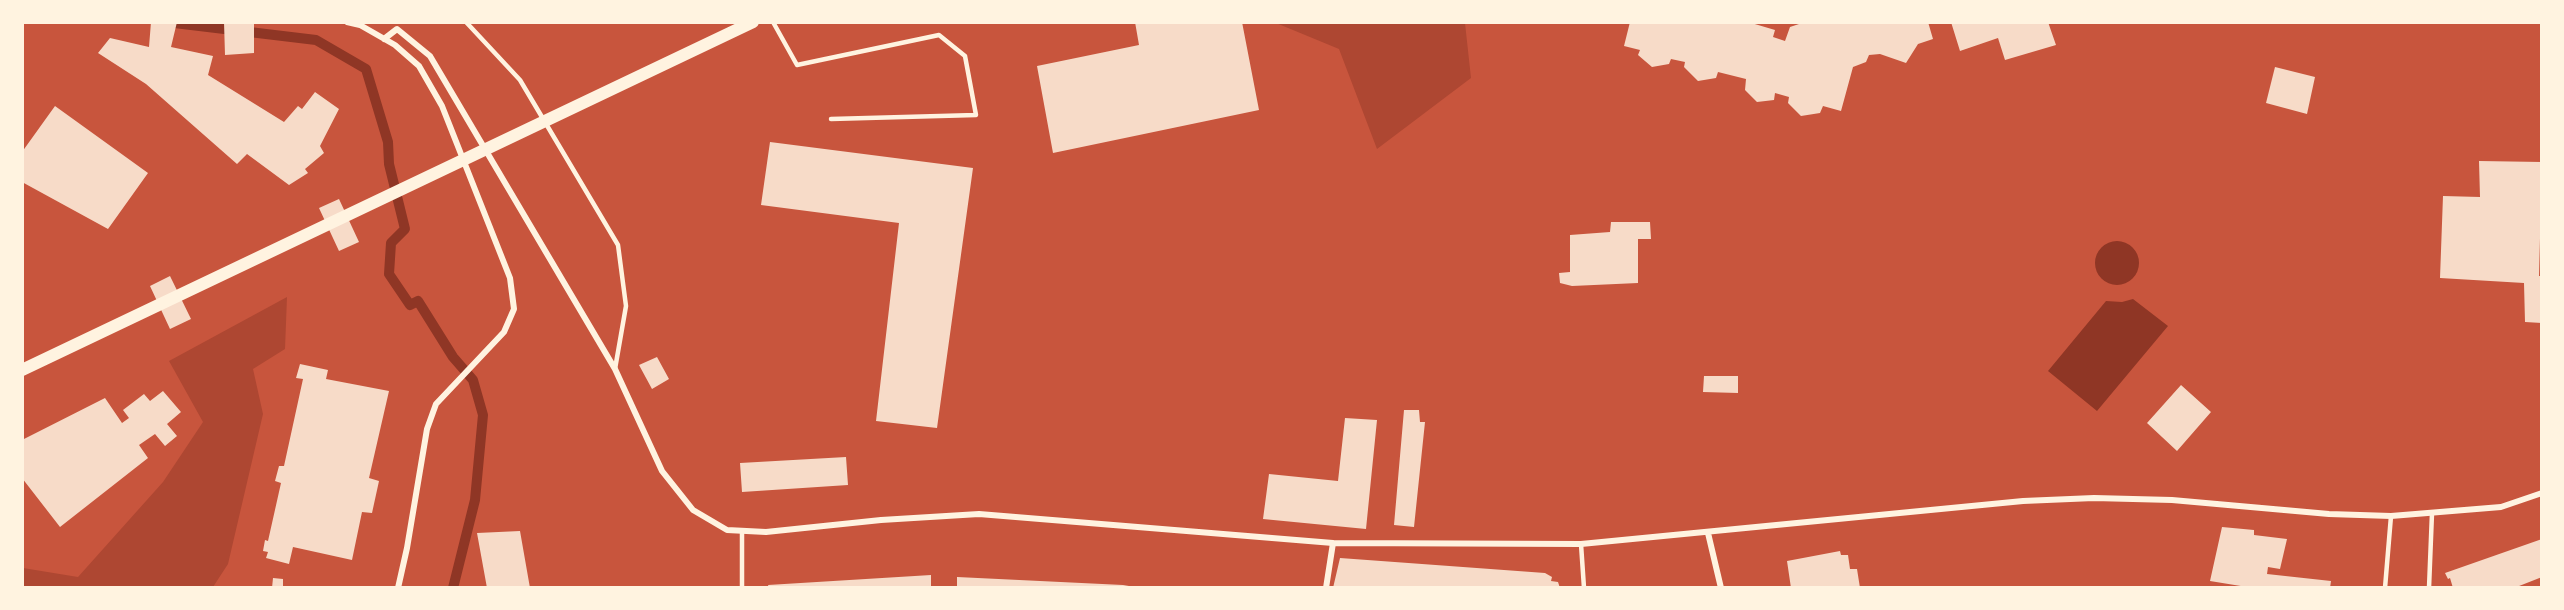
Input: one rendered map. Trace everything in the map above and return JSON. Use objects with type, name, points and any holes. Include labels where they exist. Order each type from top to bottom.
[{"type":"main road","points":[[22,370],[753,22]]},
{"type":"street","points":[[347,22],[360,25],[384,39],[419,66],[442,106],[510,278],[514,309],[504,332],[436,404],[427,429],[398,588]]},
{"type":"street","points":[[384,39],[397,29],[430,56],[615,369],[662,471],[693,510],[727,530],[766,532],[881,520],[979,514],[1333,543],[1581,544],[2024,501],[2094,498],[2172,500],[2329,514],[2391,516],[2501,507],[2541,493]]},
{"type":"street","points":[[1708,533],[1721,588]]},
{"type":"street","points":[[1326,588],[1333,543]]},
{"type":"lane","points":[[466,22],[520,80],[618,245],[626,306],[615,369]]},
{"type":"lane","points":[[773,22],[797,65],[939,35],[965,56],[976,115],[831,119]]},
{"type":"lane","points":[[2429,588],[2432,513]]},
{"type":"lane","points":[[2385,588],[2391,516]]},
{"type":"lane","points":[[742,531],[742,588]]},
{"type":"lane","points":[[1581,544],[1584,588]]},
{"type":"shaded area","points":[[1276,23],[1465,23],[1471,78],[1377,149],[1339,49]]},
{"type":"shaded area","points":[[2117,241],[2126,242],[2133,247],[2138,254],[2138,272],[2133,279],[2126,284],[2117,285],[2108,284],[2101,279],[2096,272],[2095,263],[2096,254],[2101,247],[2108,242]]},
{"type":"shaded area","points":[[287,297],[285,349],[253,369],[263,414],[228,564],[213,587],[23,587],[23,568],[78,577],[163,482],[203,422],[169,361]]},
{"type":"shaded area","points":[[2133,299],[2168,326],[2097,411],[2048,371],[2106,301],[2122,302]]},
{"type":"building","points":[[151,22],[177,22],[171,47],[213,56],[208,75],[284,122],[298,106],[302,109],[315,92],[339,109],[320,146],[324,153],[305,169],[308,173],[289,185],[247,154],[237,164],[146,84],[98,53],[110,38],[149,47]]},
{"type":"building","points":[[224,22],[254,22],[254,53],[225,55]]},
{"type":"building","points":[[1135,22],[1242,22],[1259,110],[1053,153],[1037,66],[1139,45]]},
{"type":"building","points":[[1630,22],[1748,22],[1775,30],[1773,37],[1785,41],[1790,27],[1805,22],[1928,22],[1933,39],[1918,44],[1906,63],[1880,54],[1869,55],[1866,62],[1853,67],[1841,111],[1823,106],[1820,113],[1801,116],[1788,103],[1789,97],[1775,93],[1774,100],[1757,102],[1745,90],[1746,79],[1718,72],[1716,78],[1698,81],[1684,67],[1685,62],[1671,59],[1669,64],[1652,67],[1638,55],[1640,50],[1624,46]]},
{"type":"building","points":[[1951,22],[2048,22],[2056,45],[2005,60],[1998,38],[1960,51]]},
{"type":"building","points":[[2275,67],[2315,77],[2307,114],[2266,103]]},
{"type":"building","points":[[55,106],[148,173],[108,229],[22,182],[22,152]]},
{"type":"building","points":[[770,142],[973,168],[937,428],[876,421],[899,223],[761,205]]},
{"type":"building","points":[[2479,161],[2542,162],[2539,276],[2542,276],[2542,323],[2525,322],[2524,283],[2440,278],[2443,196],[2480,197]]},
{"type":"building","points":[[339,199],[359,242],[339,251],[319,208]]},
{"type":"building","points":[[1611,222],[1650,222],[1651,239],[1638,239],[1638,283],[1572,286],[1560,283],[1559,273],[1570,272],[1570,235],[1610,232]]},
{"type":"building","points":[[170,276],[191,319],[170,329],[150,286]]},
{"type":"building","points":[[657,357],[669,379],[652,389],[639,365]]},
{"type":"building","points":[[300,364],[328,370],[326,379],[389,391],[369,478],[379,481],[372,513],[362,512],[352,560],[293,547],[289,564],[266,558],[268,552],[263,551],[265,540],[268,541],[281,483],[275,481],[279,466],[284,466],[303,379],[296,378]]},
{"type":"building","points":[[1704,376],[1738,376],[1738,393],[1703,392]]},
{"type":"building","points":[[2181,385],[2211,412],[2177,451],[2147,423]]},
{"type":"building","points":[[163,391],[181,412],[167,424],[177,436],[165,446],[155,434],[139,445],[148,458],[60,527],[22,478],[22,440],[105,398],[122,423],[129,418],[123,410],[144,394],[150,401]]},
{"type":"building","points":[[1404,410],[1419,410],[1420,422],[1425,422],[1414,527],[1394,525]]},
{"type":"building","points":[[1345,418],[1377,420],[1366,529],[1263,519],[1269,474],[1338,481]]},
{"type":"building","points":[[846,457],[848,485],[742,492],[740,463]]},
{"type":"building","points":[[2222,527],[2254,530],[2254,535],[2287,539],[2280,569],[2268,567],[2267,574],[2331,581],[2330,588],[2253,588],[2210,581]]},
{"type":"building","points":[[520,531],[530,588],[487,588],[477,533]]},
{"type":"building","points":[[2542,539],[2542,577],[2514,588],[2453,588],[2450,578],[2448,579],[2445,573]]},
{"type":"building","points":[[1840,551],[1841,555],[1848,555],[1850,569],[1857,569],[1860,588],[1791,588],[1787,561]]},
{"type":"building","points":[[1340,558],[1545,573],[1552,577],[1551,581],[1558,582],[1560,588],[1333,588]]},
{"type":"building","points":[[931,575],[931,588],[769,588],[768,585]]},
{"type":"building","points":[[957,577],[1123,585],[1141,588],[957,588]]},
{"type":"building","points":[[273,578],[283,579],[283,588],[272,588]]},
{"type":"waterway","points":[[166,22],[316,40],[366,69],[388,142],[389,164],[405,229],[391,243],[389,274],[410,305],[418,301],[453,357],[473,380],[483,415],[475,500],[453,588]]}]
